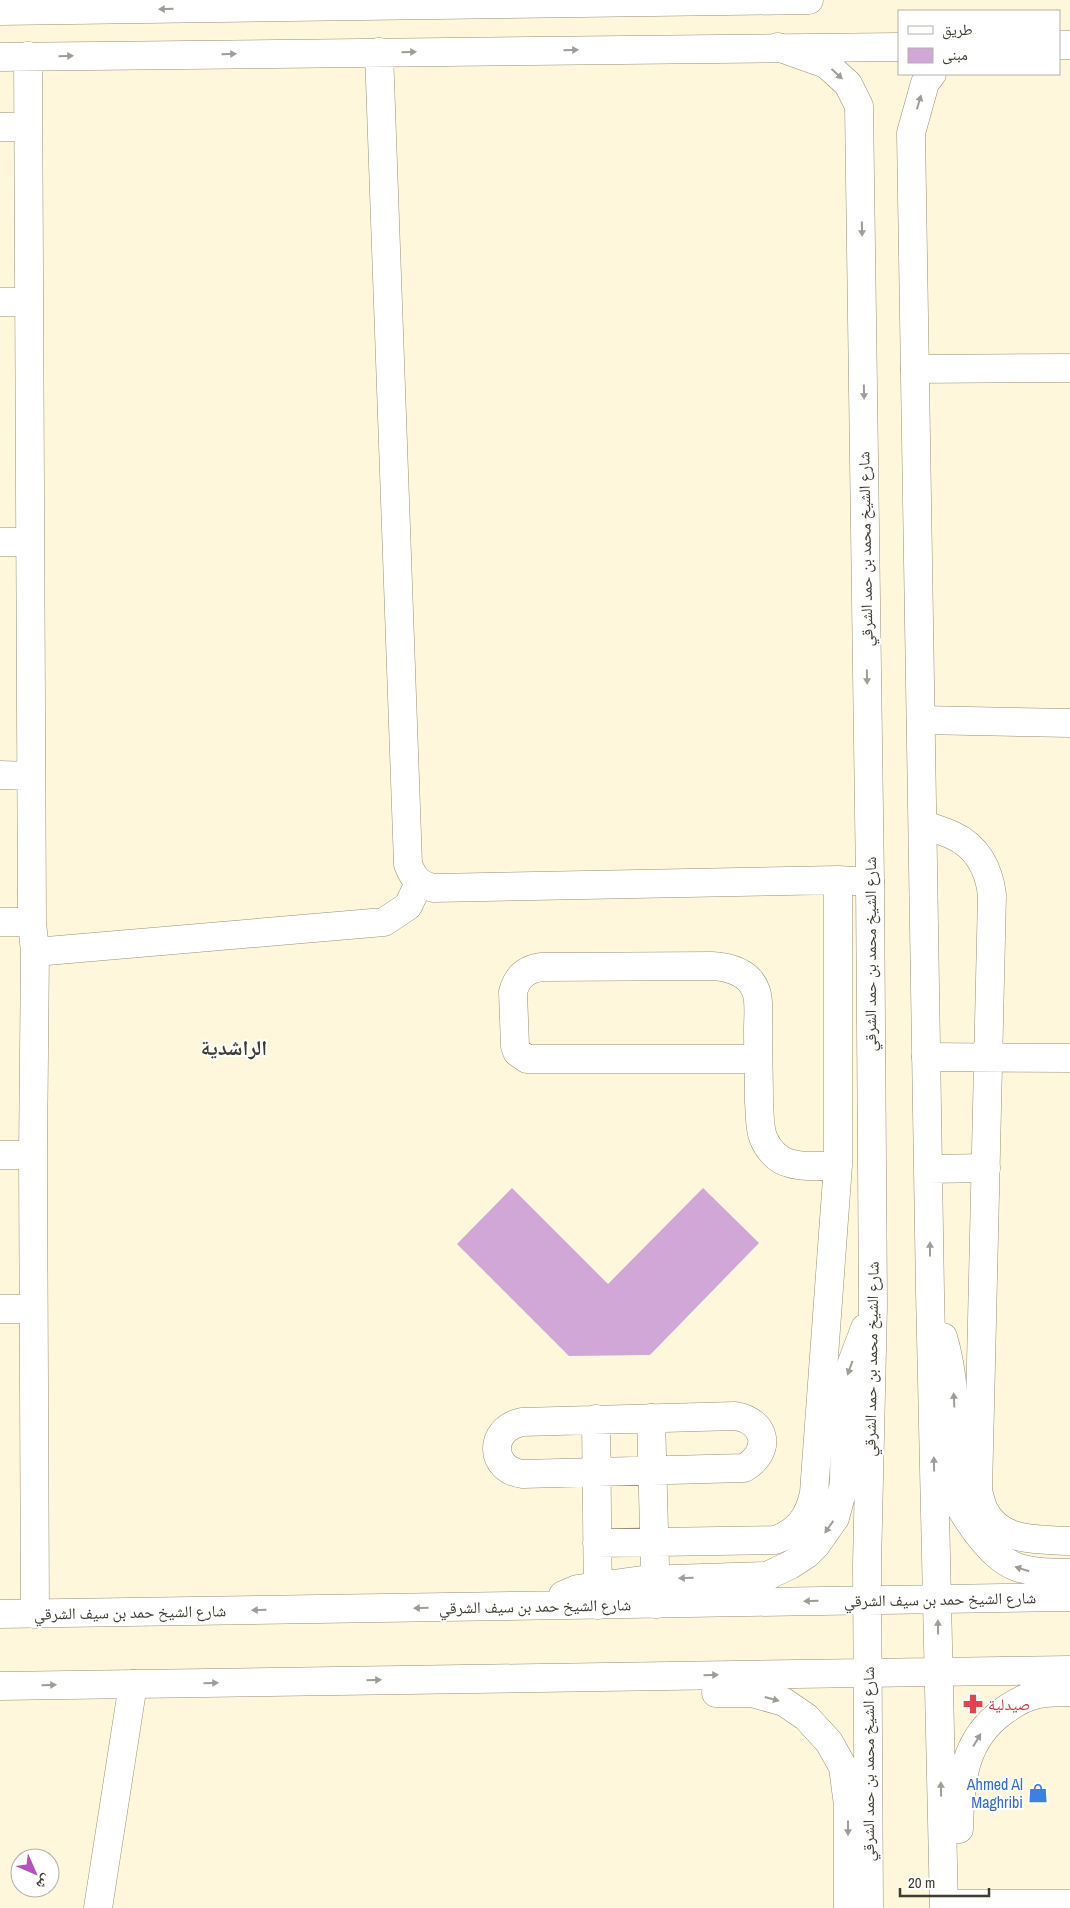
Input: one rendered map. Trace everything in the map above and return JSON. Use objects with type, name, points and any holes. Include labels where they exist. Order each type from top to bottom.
[{"type":"main road","points":[[0,11],[97,5],[809,0]]},
{"type":"main road","name":"شارع الشيخ محمد بن حمد الشرقي","points":[[778,47],[826,64],[848,84],[859,106],[870,882],[873,1306],[867,1601],[869,1908]]},
{"type":"main road","points":[[0,57],[898,47]]},
{"type":"main road","points":[[379,52],[408,864],[412,874],[419,882],[434,888],[838,880],[870,882]]},
{"type":"main road","points":[[28,56],[30,776],[32,922],[35,952],[33,1155],[34,1614]]},
{"type":"main road","points":[[931,75],[925,83],[912,133],[920,720],[937,1599],[939,1672],[953,1907]]},
{"type":"main road","points":[[0,127],[28,127]]},
{"type":"main road","points":[[0,302],[29,302]]},
{"type":"main road","points":[[915,369],[1070,368]]},
{"type":"main road","points":[[0,542],[30,542]]},
{"type":"main road","points":[[920,720],[1070,723]]},
{"type":"main road","points":[[0,776],[30,776]]},
{"type":"main road","points":[[923,824],[965,842],[976,852],[990,880],[992,895],[978,1491],[984,1510],[996,1526],[1013,1536],[1070,1541]]},
{"type":"main road","points":[[597,1543],[775,1540],[787,1536],[797,1528],[806,1518],[812,1506],[838,1165],[838,880]]},
{"type":"main road","points":[[35,952],[384,922],[408,906],[419,882]]},
{"type":"main road","points":[[0,922],[32,922]]},
{"type":"main road","points":[[758,1059],[527,1060],[517,1052],[515,1046],[513,992],[520,977],[526,971],[534,968],[729,967],[745,976],[755,990],[758,1008],[760,1124],[768,1148],[777,1157],[788,1163],[808,1166],[838,1165]]},
{"type":"main road","points":[[926,1057],[988,1059],[1070,1058]]},
{"type":"main road","points":[[0,1154],[33,1155]]},
{"type":"main road","points":[[929,1169],[986,1168]]},
{"type":"main road","points":[[930,1292],[949,1358],[955,1397],[956,1498],[971,1525],[990,1550],[1009,1565],[1035,1573],[1070,1573]]},
{"type":"main road","points":[[651,1418],[655,1592],[767,1576],[790,1565],[807,1554],[816,1545],[835,1518],[844,1484],[845,1381],[873,1306]]},
{"type":"main road","points":[[0,1309],[33,1309]]},
{"type":"main road","points":[[746,1417],[755,1423],[761,1432],[763,1443],[753,1463],[744,1468],[597,1473],[515,1473],[506,1469],[501,1462],[497,1444],[500,1436],[513,1424],[522,1422],[651,1418],[746,1417]]},
{"type":"main road","points":[[596,1419],[598,1595]]},
{"type":"main road","name":"شارع الشيخ حمد بن سيف الشرقي","points":[[0,1614],[537,1606],[598,1595],[655,1592],[867,1601],[1070,1598]]},
{"type":"main road","points":[[0,1686],[1070,1670]]},
{"type":"main road","points":[[551,1677],[596,1687],[635,1692],[752,1694],[784,1702],[806,1717],[830,1742],[843,1767],[848,1805],[848,1908]]},
{"type":"main road","points":[[98,1908],[133,1684]]},
{"type":"main road","points":[[953,1907],[959,1800],[966,1761],[975,1741],[989,1722],[1014,1703],[1039,1694],[1070,1692]]},
{"type":"main road","points":[[953,1907],[1070,1904]]},
{"type":"building","points":[[512,1188],[608,1284],[703,1188],[759,1243],[650,1355],[569,1356],[457,1244]]},
{"type":"place","name":"صيدلية","points":[[973,1704]]},
{"type":"place","name":"Ahmed Al Maghribi","points":[[1038,1793]]},
{"type":"district","name":"الراشدية","points":[[234,1047]]}]
